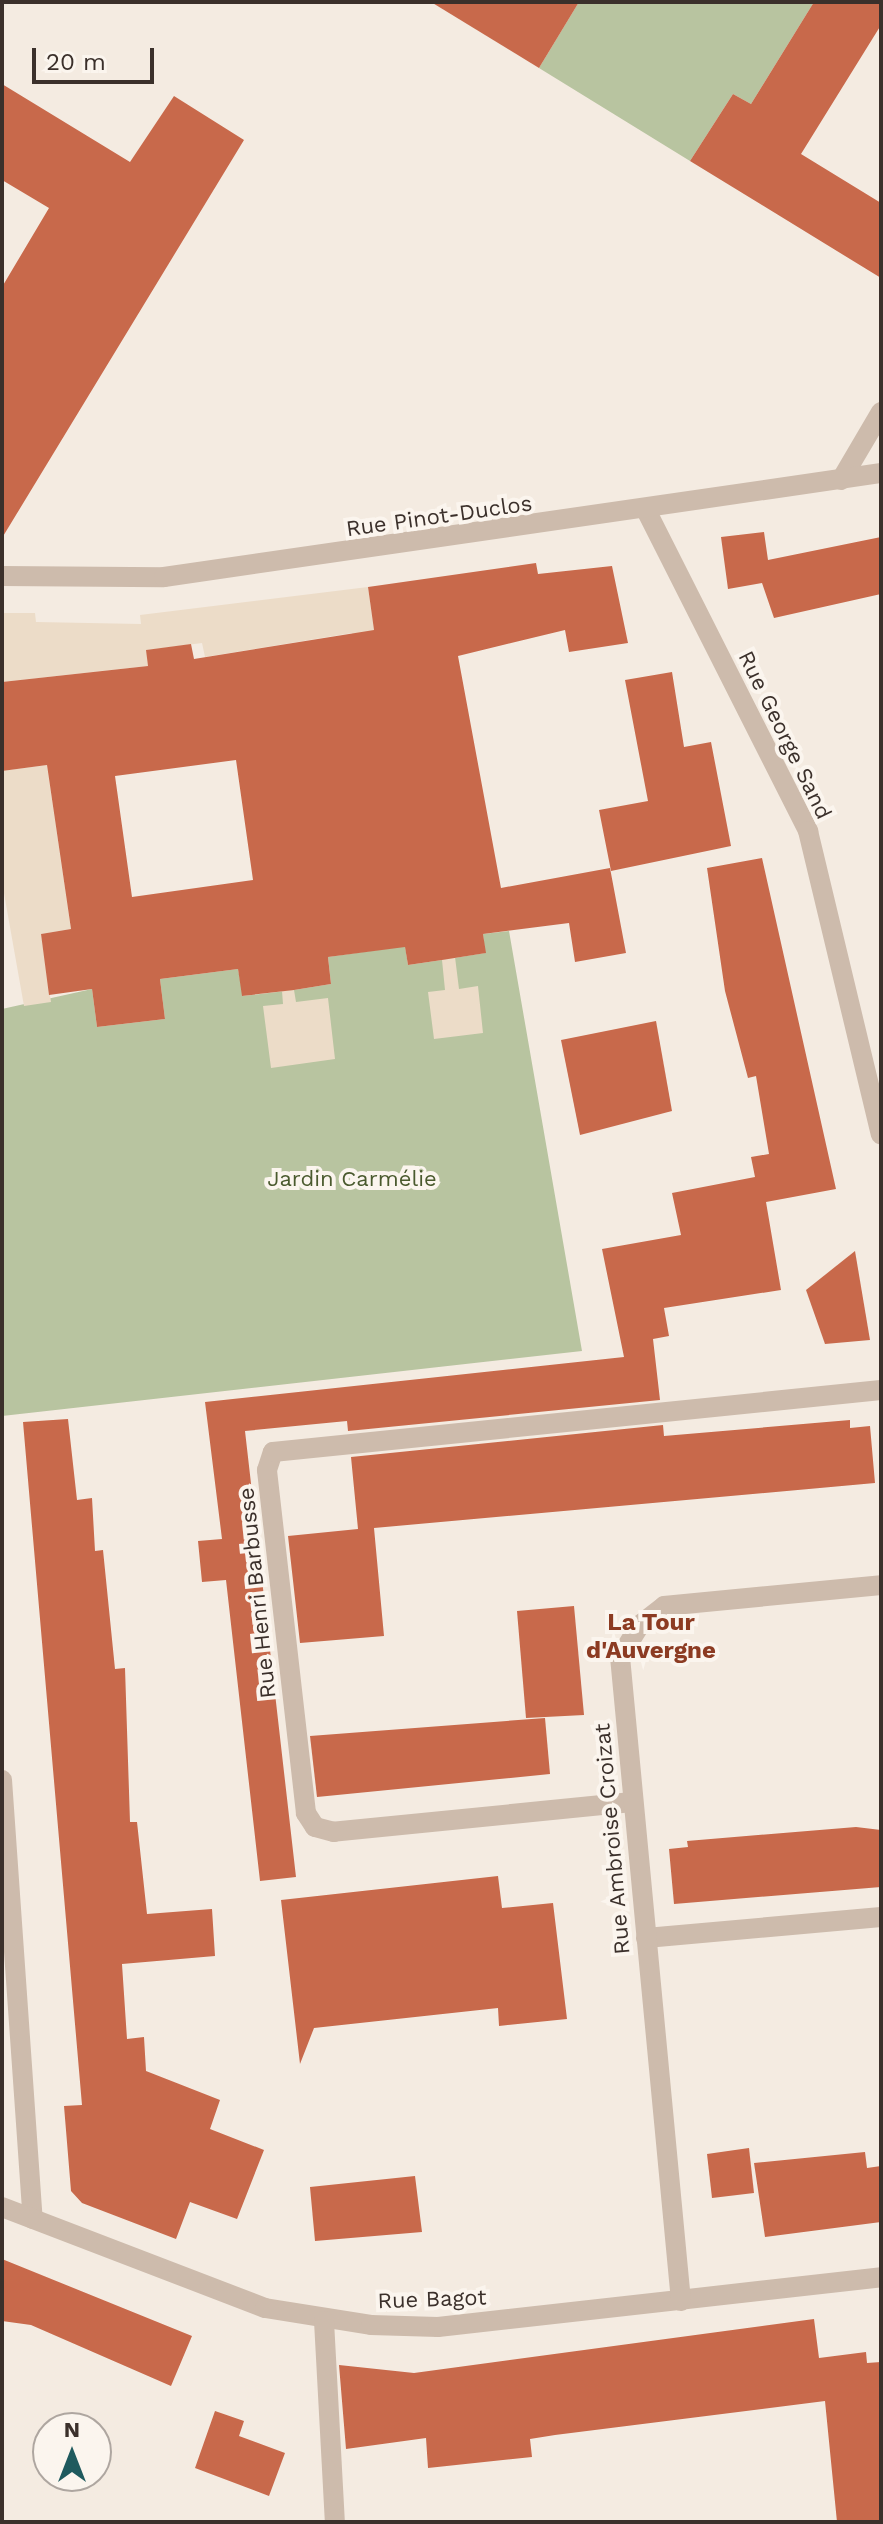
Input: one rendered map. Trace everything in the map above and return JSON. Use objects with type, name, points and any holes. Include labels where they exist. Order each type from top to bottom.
[{"type":"street","points":[[841,480],[881,412]]},
{"type":"street","name":"Rue Pinot-Duclos","points":[[2,576],[164,577],[646,510],[881,473]]},
{"type":"street","name":"Rue George Sand","points":[[646,510],[808,831],[881,1134]]},
{"type":"street","name":"Rue Henri Barbusse","points":[[632,1802],[334,1832],[315,1827],[306,1813],[267,1470],[273,1452],[881,1390]]},
{"type":"street","name":"Rue Ambroise Croizat","points":[[681,2301],[620,1657],[640,1625],[664,1606],[881,1585]]},
{"type":"street","points":[[2,1780],[33,2219]]},
{"type":"street","points":[[646,1938],[881,1917]]},
{"type":"street","name":"Rue Bagot","points":[[2,2207],[265,2308],[324,2321],[438,2327],[881,2277]]},
{"type":"street","points":[[324,2321],[335,2522]]},
{"type":"green space","points":[[579,2],[814,2],[751,104],[733,94],[690,161],[539,68]]},
{"type":"green space","name":"Jardin Carmélie","points":[[509,931],[582,1351],[2,1416],[2,1009],[92,989],[97,1027],[165,1019],[160,979],[238,969],[243,996],[294,990],[331,984],[328,957],[405,946],[408,965],[485,953],[483,934]]},
{"type":"shaded area","points":[[368,587],[374,630],[364,720],[352,633],[205,657],[202,643],[147,650],[148,666],[2,682],[2,613],[35,613],[36,622],[141,624],[140,615]]},
{"type":"shaded area","points":[[47,765],[71,929],[41,934],[51,1002],[24,1006],[2,882],[2,771]]},
{"type":"shaded area","points":[[455,957],[459,989],[478,986],[483,1033],[434,1039],[428,992],[445,990],[442,960]]},
{"type":"shaded area","points":[[294,990],[296,1002],[328,998],[335,1059],[271,1068],[263,1006],[283,1004],[282,991]]},
{"type":"building","points":[[431,2],[579,2],[539,68]]},
{"type":"building","points":[[814,2],[881,2],[881,25],[801,154],[881,203],[881,278],[690,161],[733,94],[751,104]]},
{"type":"building","points":[[2,84],[130,162],[174,96],[244,140],[2,538],[2,287],[49,208],[2,180]]},
{"type":"building","points":[[764,532],[768,560],[881,537],[881,594],[774,618],[762,583],[728,589],[721,537]]},
{"type":"building","points":[[536,563],[538,574],[612,566],[628,643],[569,652],[565,630],[458,656],[501,888],[610,868],[626,953],[575,962],[569,923],[483,934],[486,953],[408,965],[405,947],[328,957],[331,984],[294,990],[242,996],[238,969],[160,979],[165,1019],[97,1027],[92,989],[49,995],[41,934],[71,929],[47,765],[2,771],[2,682],[148,666],[146,650],[191,644],[194,659],[374,630],[368,587]],"holes":[[[236,760],[253,880],[132,897],[115,776]]]},
{"type":"building","points":[[672,672],[684,747],[711,742],[731,846],[611,871],[599,810],[648,801],[625,680]]},
{"type":"building","points":[[762,858],[836,1189],[766,1202],[781,1290],[664,1308],[669,1336],[653,1339],[660,1400],[348,1431],[347,1421],[245,1431],[296,1877],[260,1881],[226,1580],[202,1582],[198,1541],[222,1539],[205,1402],[624,1357],[602,1249],[681,1235],[672,1193],[755,1177],[751,1157],[769,1154],[756,1076],[748,1078],[725,991],[707,868]]},
{"type":"building","points":[[656,1021],[672,1111],[580,1135],[561,1040]]},
{"type":"building","points":[[855,1251],[870,1340],[825,1344],[806,1290]]},
{"type":"building","points":[[68,1419],[77,1500],[92,1498],[95,1551],[103,1550],[115,1669],[125,1668],[130,1822],[137,1822],[147,1914],[212,1909],[215,1956],[122,1964],[127,2039],[144,2037],[146,2071],[220,2100],[210,2129],[264,2150],[237,2219],[190,2202],[176,2239],[82,2203],[71,2191],[64,2106],[82,2105],[23,1422]]},
{"type":"building","points":[[850,1420],[850,1428],[870,1426],[875,1483],[374,1528],[384,1636],[300,1643],[288,1536],[358,1529],[351,1457],[663,1425],[664,1436]]},
{"type":"building","points":[[574,1606],[584,1715],[526,1718],[517,1611]]},
{"type":"building","points":[[545,1718],[550,1774],[317,1797],[310,1736]]},
{"type":"building","points":[[856,1827],[881,1830],[881,1887],[674,1904],[669,1849],[688,1847],[687,1841]]},
{"type":"building","points":[[498,1876],[502,1908],[553,1903],[567,2019],[499,2026],[498,2008],[314,2028],[300,2064],[281,1900]]},
{"type":"building","points":[[749,2148],[754,2193],[712,2198],[707,2154]]},
{"type":"building","points":[[865,2152],[867,2168],[881,2166],[881,2222],[765,2237],[754,2163]]},
{"type":"building","points":[[415,2176],[422,2232],[315,2241],[310,2187]]},
{"type":"building","points":[[2,2259],[192,2336],[171,2386],[31,2325],[2,2321]]},
{"type":"building","points":[[814,2319],[819,2358],[866,2352],[867,2363],[881,2362],[881,2522],[837,2522],[825,2401],[530,2439],[532,2457],[428,2468],[426,2438],[346,2449],[339,2365],[414,2373]]},
{"type":"building","points":[[215,2411],[244,2421],[239,2436],[285,2453],[269,2496],[195,2468]]},
{"type":"district","name":"La Tour d'Auvergne","points":[[651,1637]]}]
